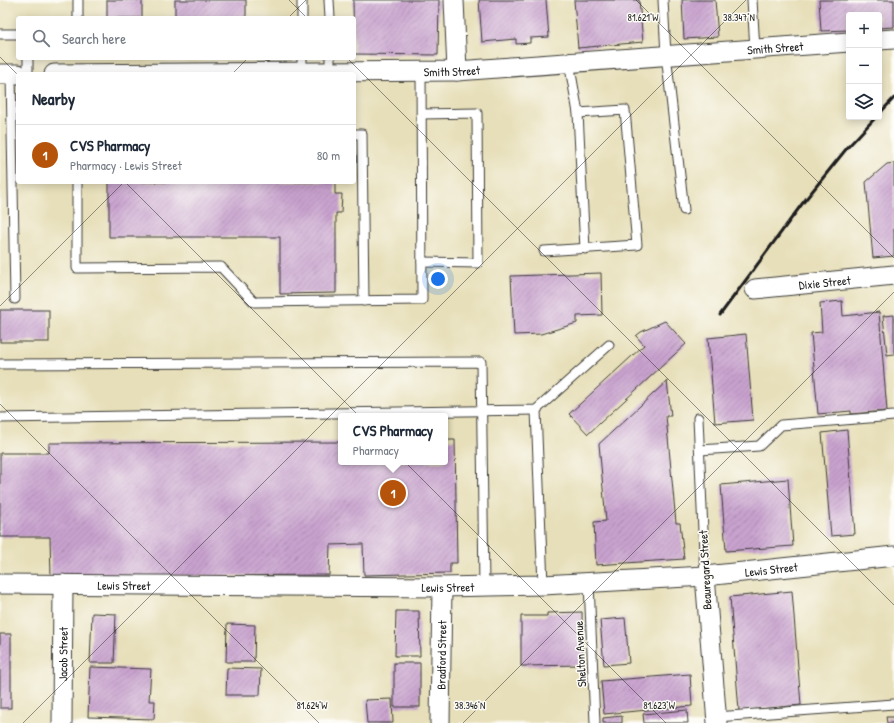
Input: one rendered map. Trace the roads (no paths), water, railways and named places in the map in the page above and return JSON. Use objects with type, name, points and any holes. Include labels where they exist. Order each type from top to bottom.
[{"type":"street","points":[[454,0],[457,70]]},
{"type":"street","points":[[882,40],[894,39]]},
{"type":"street","name":"Smith Street","points":[[126,72],[302,65],[330,65],[421,71],[457,70],[846,42]]},
{"type":"street","name":"Dixie Street","points":[[755,289],[894,275]]},
{"type":"street","name":"Lewis Street","points":[[0,584],[442,587],[543,586],[705,576],[894,556]]},
{"type":"street","name":"Beauregard Street","points":[[705,576],[716,720]]},
{"type":"street","name":"Jacob Street","points":[[62,723],[63,584]]},
{"type":"street","name":"Bradford Street","points":[[440,723],[442,587]]},
{"type":"lane","points":[[78,0],[78,16]]},
{"type":"lane","points":[[302,0],[302,16]]},
{"type":"lane","points":[[330,0],[330,16]]},
{"type":"lane","points":[[663,0],[666,56],[684,210]]},
{"type":"lane","points":[[752,0],[755,49]]},
{"type":"lane","points":[[0,34],[16,34]]},
{"type":"lane","points":[[15,299],[14,74],[26,60]]},
{"type":"lane","points":[[568,62],[578,113],[585,249]]},
{"type":"lane","points":[[77,184],[77,268],[221,267],[254,302],[422,300],[421,71]]},
{"type":"lane","points":[[544,251],[637,245],[625,110],[578,113]]},
{"type":"lane","points":[[422,114],[477,113],[478,263],[422,262]]},
{"type":"lane","points":[[356,134],[362,134],[364,301]]},
{"type":"lane","points":[[0,418],[536,410],[609,345]]},
{"type":"lane","points":[[0,364],[481,362],[484,586]]},
{"type":"lane","points":[[536,410],[543,586]]},
{"type":"lane","points":[[700,450],[759,446],[781,426],[894,416]]},
{"type":"lane","name":"Beauregard Street","points":[[698,418],[705,576]]},
{"type":"lane","name":"Shelton Avenue","points":[[589,583],[595,723]]},
{"type":"lane","points":[[716,720],[894,704]]},
{"type":"railway","points":[[882,111],[894,98]]},
{"type":"railway","points":[[720,315],[802,204],[847,148],[873,120]]},
{"type":"place","name":"CVS Pharmacy","points":[[393,493]]}]
